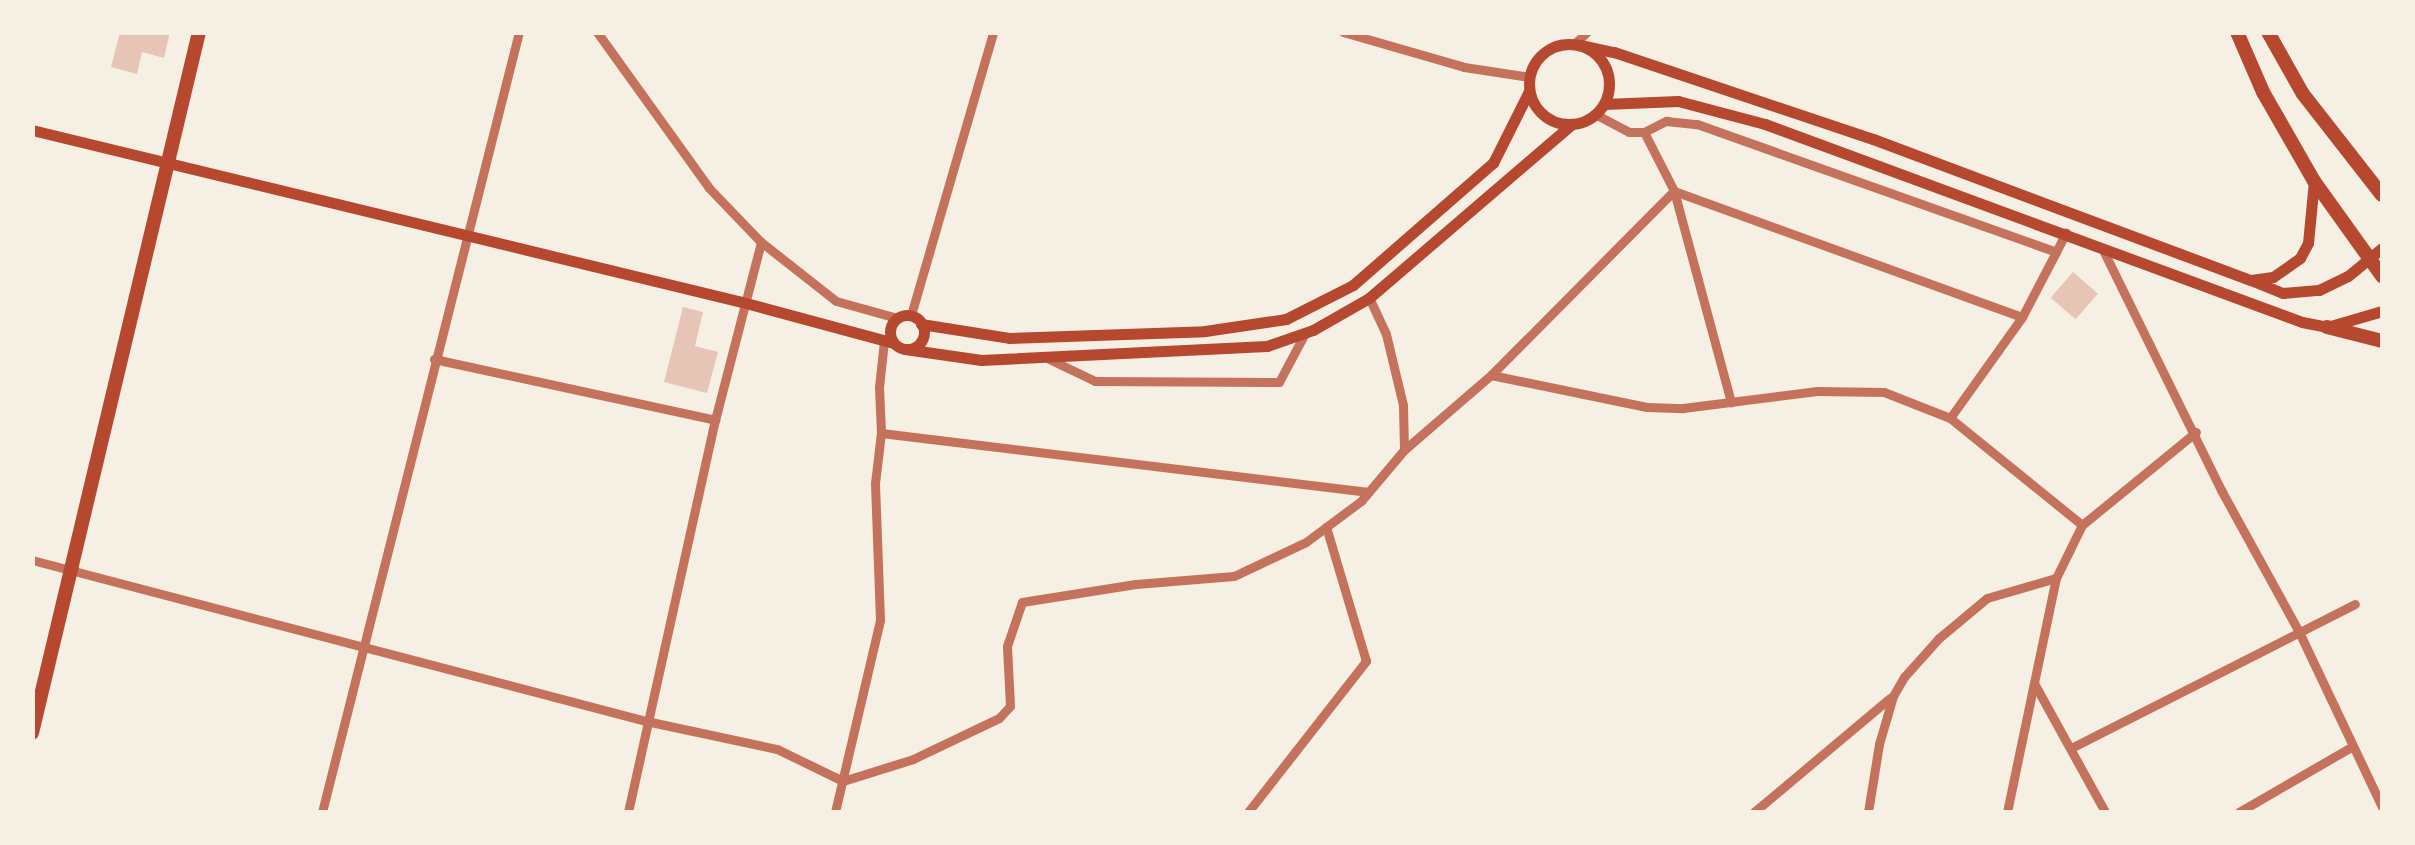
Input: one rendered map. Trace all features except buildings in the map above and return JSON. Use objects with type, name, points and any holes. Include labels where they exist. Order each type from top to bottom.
[{"type":"main road","points":[[32,733],[198,32]]},
{"type":"main road","points":[[2237,32],[2263,92],[2314,181],[2382,276]]},
{"type":"main road","points":[[2268,32],[2302,94],[2381,193]]},
{"type":"main road","points":[[32,130],[168,160],[894,343],[982,360],[1267,346],[1306,332],[1368,298],[1572,124],[1595,114],[1604,104],[1608,90],[1606,69],[1592,51],[1577,44]]},
{"type":"main road","points":[[894,343],[897,318],[1009,338],[1205,331],[1286,319],[1353,285],[1493,163],[1529,91],[1529,77],[1540,55],[1552,47],[1577,44],[1614,52],[1873,139],[2283,293],[2303,293],[2348,276],[2382,248]]},
{"type":"main road","points":[[1529,91],[1545,116],[1572,124]]},
{"type":"main road","points":[[1604,104],[1678,100],[1765,124],[2066,232],[2239,300],[2382,340]]},
{"type":"main road","points":[[2244,277],[2274,277],[2300,258],[2308,243],[2314,181]]},
{"type":"main road","points":[[2327,327],[2382,311]]},
{"type":"main road","points":[[894,343],[920,344],[925,333],[916,320]]},
{"type":"street","points":[[322,812],[464,236],[519,32]]},
{"type":"street","points":[[596,32],[709,188],[761,242],[836,301],[897,318]]},
{"type":"street","points":[[916,320],[993,32]]},
{"type":"street","points":[[1343,32],[1464,67],[1529,77]]},
{"type":"street","points":[[1577,44],[1587,32]]},
{"type":"street","points":[[1595,114],[1629,132],[1644,132],[1666,121],[1697,124],[2056,252]]},
{"type":"street","points":[[1644,132],[1674,191],[1731,402]]},
{"type":"street","points":[[1674,191],[2022,317]]},
{"type":"street","points":[[32,560],[646,721],[778,749],[844,780],[912,759],[1000,718],[1010,706],[1007,646],[1022,602],[1234,576],[1306,542],[1368,492],[1404,450],[1491,375],[1674,191]]},
{"type":"street","points":[[1950,418],[2022,317],[2066,232]]},
{"type":"street","points":[[628,812],[714,420],[742,302],[761,242]]},
{"type":"street","points":[[2101,246],[2196,432],[2221,490],[2299,632],[2382,807]]},
{"type":"street","points":[[1368,298],[1386,334],[1403,405],[1404,450]]},
{"type":"street","points":[[1047,358],[1096,381],[1278,382],[1306,332]]},
{"type":"street","points":[[834,812],[880,620],[875,483],[881,433],[879,388],[894,343]]},
{"type":"street","points":[[434,359],[714,420]]},
{"type":"street","points":[[1491,375],[1648,407],[1817,391],[1884,392],[1950,418],[2082,525]]},
{"type":"street","points":[[2008,812],[2056,578],[2082,525],[2196,432]]},
{"type":"street","points":[[881,433],[1368,492]]},
{"type":"street","points":[[1248,812],[1366,661],[1326,527]]},
{"type":"street","points":[[1754,812],[1892,696],[1939,638],[1987,598],[2056,578]]},
{"type":"street","points":[[2073,747],[2354,604]]},
{"type":"street","points":[[2035,685],[2073,747],[2105,812]]},
{"type":"street","points":[[1868,812],[1892,696]]},
{"type":"street","points":[[2239,812],[2351,747]]}]
